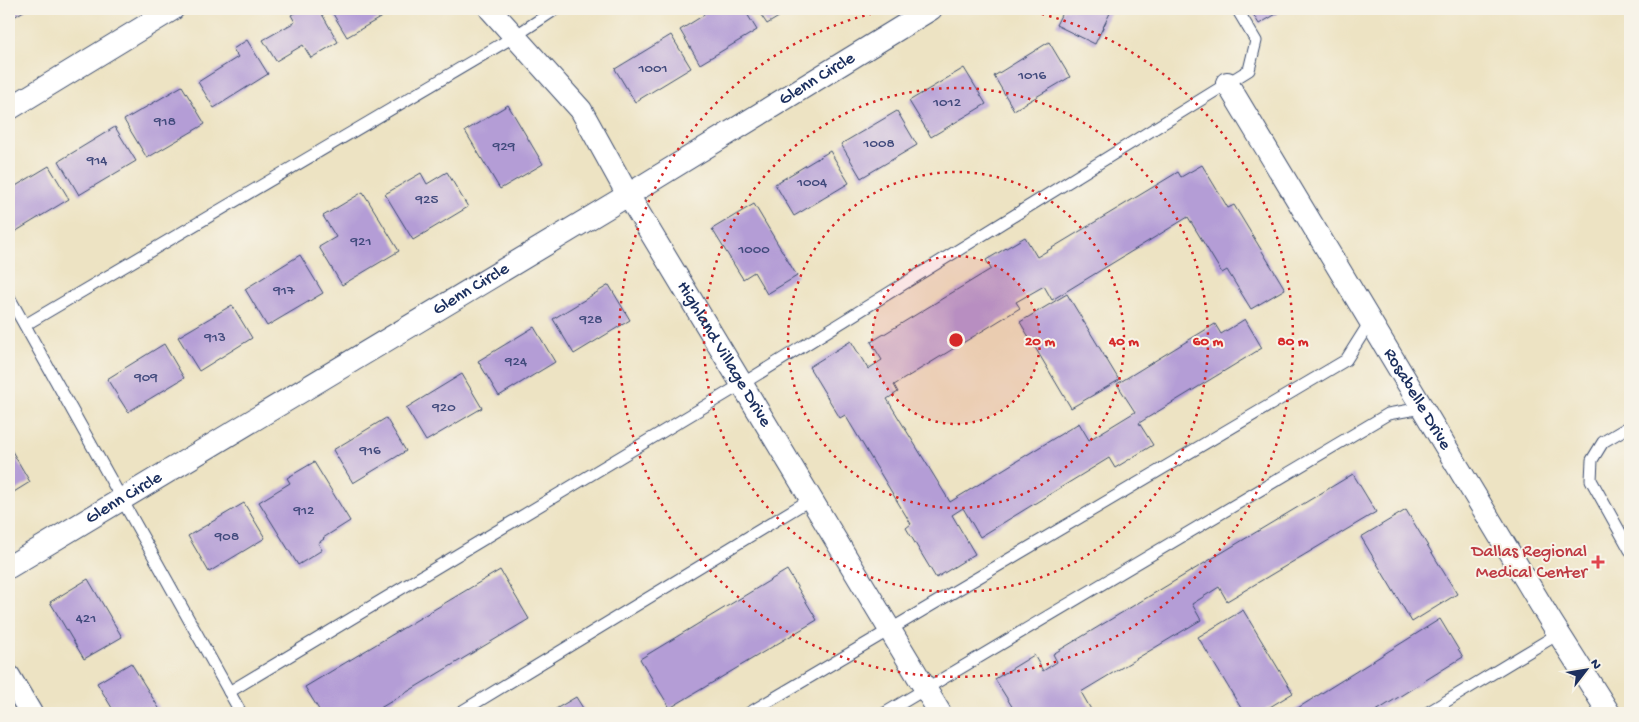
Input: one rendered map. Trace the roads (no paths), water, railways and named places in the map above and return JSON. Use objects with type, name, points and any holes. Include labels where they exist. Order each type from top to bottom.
[{"type":"street","points":[[9,109],[174,9]]},
{"type":"street","name":"Highland Village Drive","points":[[490,9],[580,110],[628,195],[940,713]]},
{"type":"street","name":"Glenn Circle","points":[[9,567],[628,195],[931,9]]},
{"type":"street","name":"Rosabelle Drive","points":[[1227,84],[1605,712]]},
{"type":"street","points":[[9,676],[31,713]]},
{"type":"lane","points":[[25,325],[515,36],[556,9]]},
{"type":"lane","points":[[229,692],[742,384],[1249,70],[1256,41],[1237,9]]},
{"type":"lane","points":[[9,296],[241,713]]},
{"type":"lane","points":[[749,713],[1346,360],[1370,322]]},
{"type":"lane","points":[[885,713],[1388,414],[1422,408]]},
{"type":"lane","points":[[1630,426],[1603,442],[1592,460],[1591,480],[1630,550]]},
{"type":"lane","points":[[459,713],[811,499]]},
{"type":"lane","points":[[1427,713],[1558,634]]},
{"type":"place","name":"Dallas Regional Medical Center","points":[[1598,562]]}]
